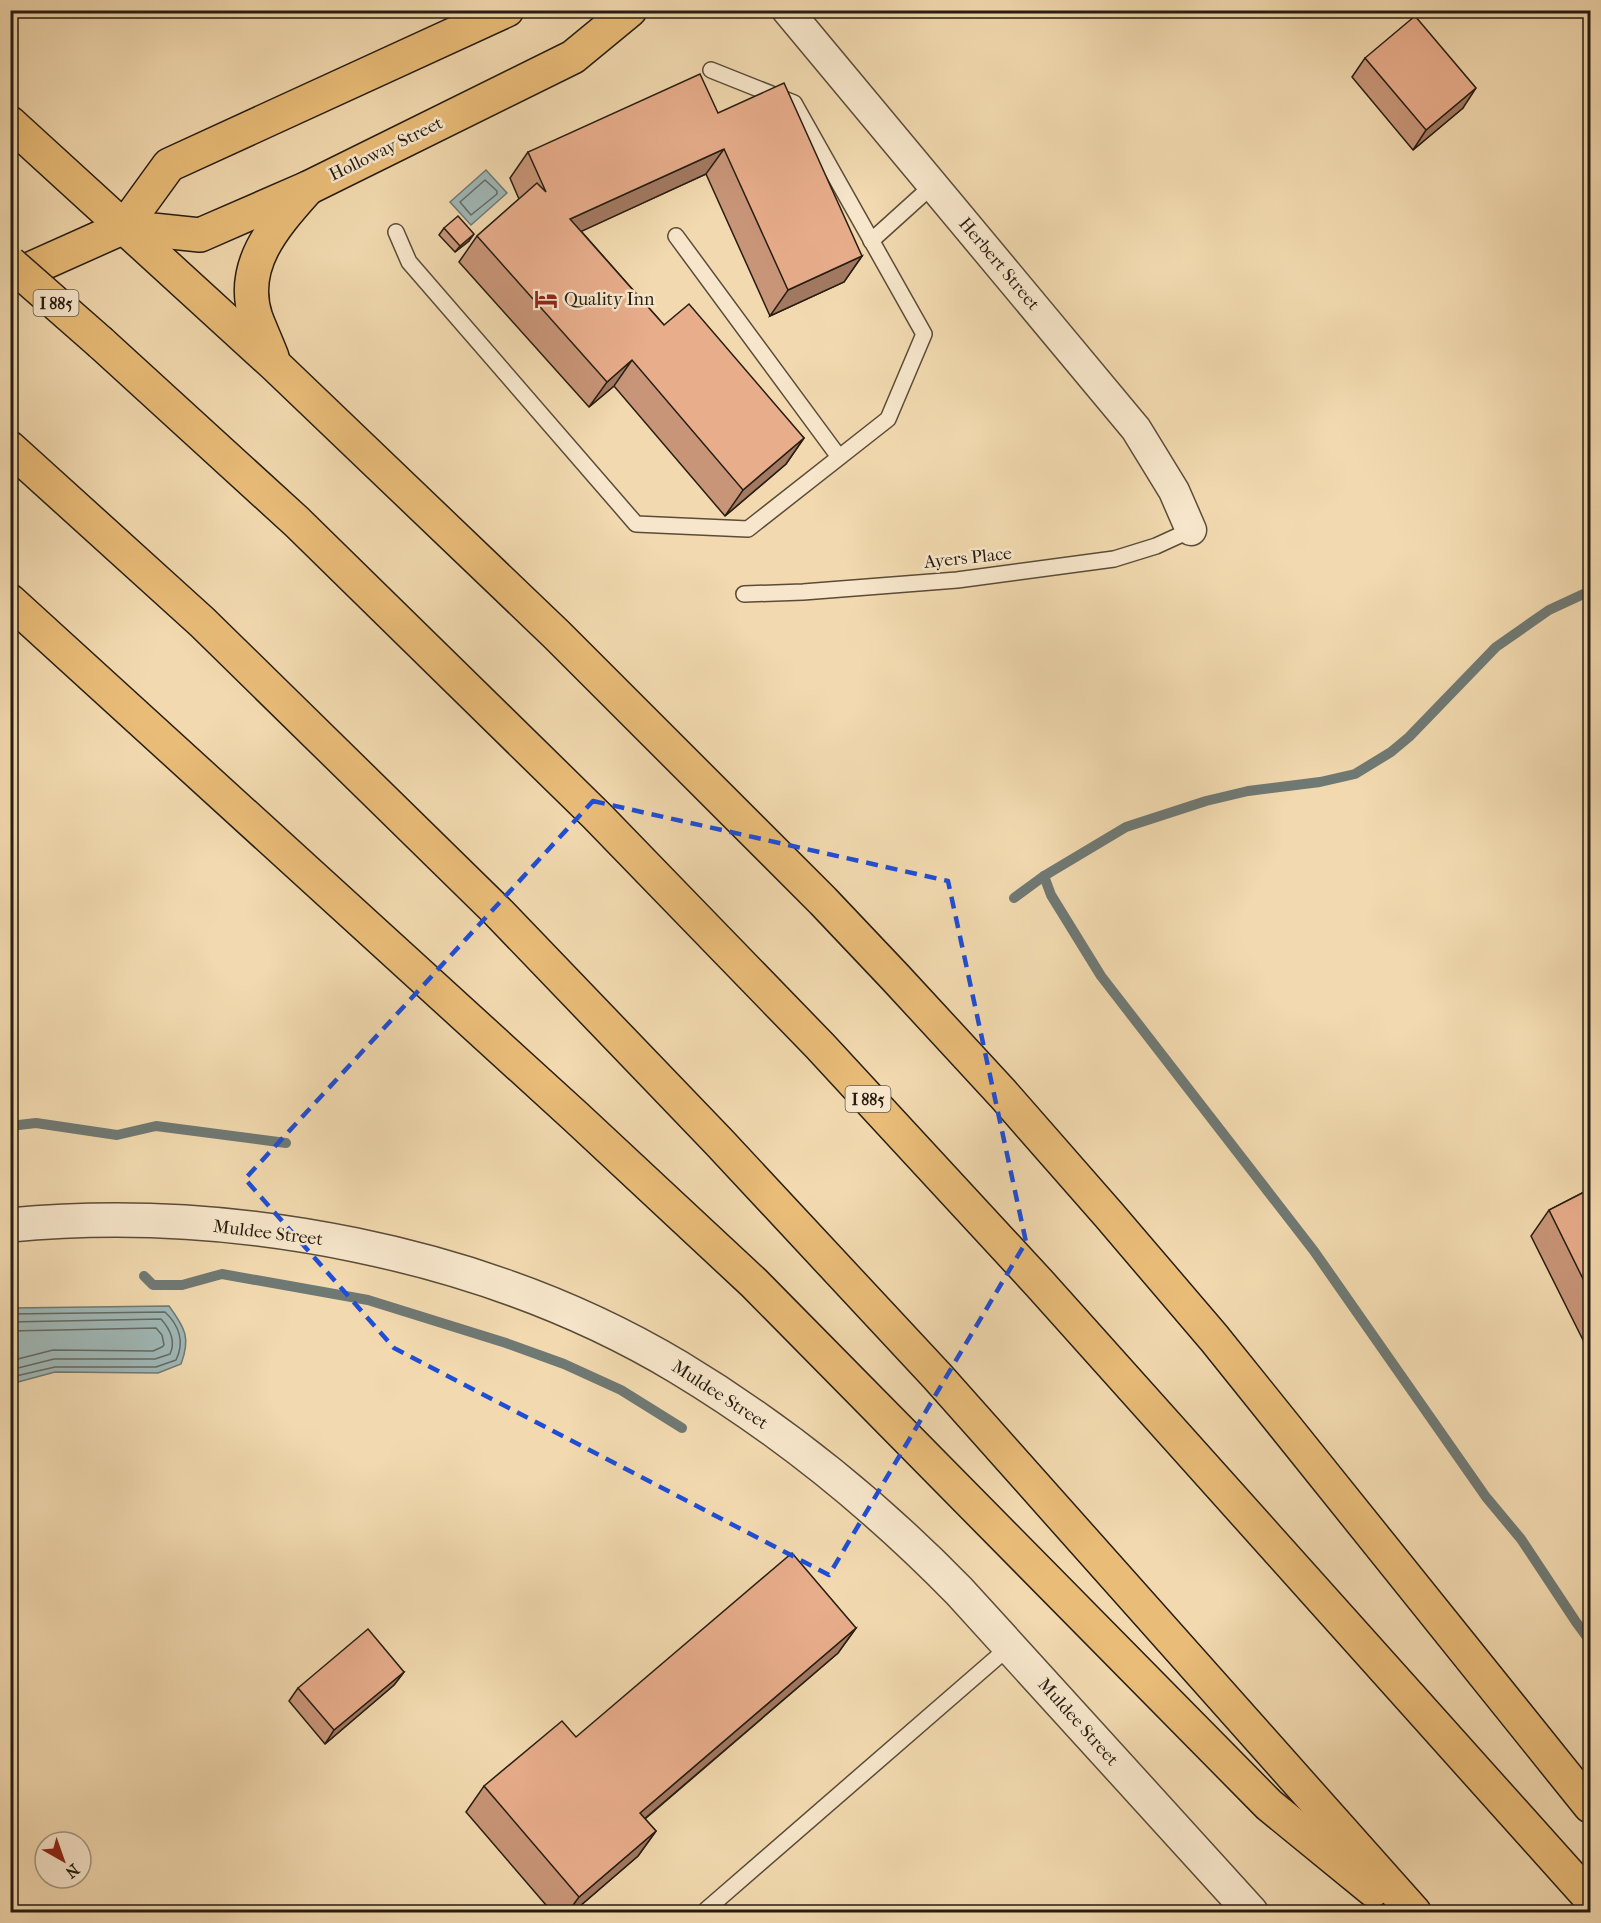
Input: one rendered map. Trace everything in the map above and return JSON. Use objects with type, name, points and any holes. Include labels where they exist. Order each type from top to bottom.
[{"type":"main road","points":[[10,278],[124,227],[169,165],[507,10]]},
{"type":"main road","name":"Holloway Street","points":[[124,227],[200,235],[308,188],[573,57],[630,10]]},
{"type":"main road","points":[[10,123],[277,367],[557,635],[815,893],[987,1077],[1214,1338],[1590,1806]]},
{"type":"main road","points":[[277,367],[256,316],[253,282],[255,265],[261,248],[273,229],[308,188]]},
{"type":"main road","name":"I 885","points":[[10,263],[101,343],[331,554],[597,816],[820,1046],[1055,1300],[1590,1898]]},
{"type":"main road","points":[[10,448],[210,630],[499,914],[719,1142],[937,1376],[1414,1912]]},
{"type":"main road","points":[[10,602],[576,1117],[754,1283],[1269,1805],[1402,1912]]},
{"type":"street","name":"Herbert Street","points":[[787,10],[1136,429],[1174,491],[1191,530]]},
{"type":"street","name":"Muldee Street","points":[[10,1225],[86,1221],[228,1226],[297,1234],[363,1247],[429,1263],[498,1284],[564,1310],[677,1366],[779,1434],[834,1477],[918,1549],[1251,1912]]},
{"type":"lane","points":[[396,232],[409,262],[636,525],[748,530],[888,419],[924,334],[794,103],[711,70]]},
{"type":"lane","points":[[871,241],[933,185]]},
{"type":"lane","points":[[676,236],[839,458]]},
{"type":"lane","name":"Ayers Place","points":[[744,594],[803,592],[957,580],[1114,559],[1156,546],[1191,530]]},
{"type":"lane","points":[[706,1910],[1009,1647]]},
{"type":"highlighted area","points":[[593,801],[948,881],[1026,1242],[829,1575],[394,1348],[245,1179]]},
{"type":"water","points":[[486,170],[507,193],[471,225],[450,202]]},
{"type":"water","points":[[169,1306],[185,1333],[186,1347],[181,1364],[158,1373],[55,1372],[11,1386],[11,1308]]},
{"type":"building","points":[[1415,16],[1476,88],[1426,130],[1365,58]]},
{"type":"building","name":"Quality Inn","points":[[700,74],[718,113],[784,83],[862,256],[788,290],[724,149],[570,219],[664,325],[689,304],[804,438],[743,490],[632,360],[607,382],[477,236],[537,183],[546,192],[528,152]]},
{"type":"building","points":[[458,216],[474,234],[460,246],[444,228]]},
{"type":"building","points":[[1590,1189],[1590,1293],[1549,1210]]},
{"type":"building","points":[[792,1553],[856,1628],[640,1813],[656,1831],[579,1897],[484,1786],[562,1721],[576,1737]]},
{"type":"building","points":[[368,1629],[404,1672],[334,1730],[298,1688]]},
{"type":"waterway","points":[[1014,898],[1044,876],[1126,827],[1206,801],[1248,791],[1320,782],[1355,774],[1391,752],[1409,737],[1496,647],[1549,610],[1590,591]]},
{"type":"waterway","points":[[1044,876],[1051,895],[1101,976],[1314,1251],[1486,1497],[1521,1539],[1590,1641]]},
{"type":"waterway","points":[[10,1126],[36,1123],[117,1135],[156,1126],[286,1143]]},
{"type":"waterway","points":[[144,1276],[153,1285],[182,1285],[222,1274],[368,1300],[506,1343],[564,1364],[621,1390],[682,1428]]},
{"type":"place","name":"Quality Inn","points":[[546,299]]}]
